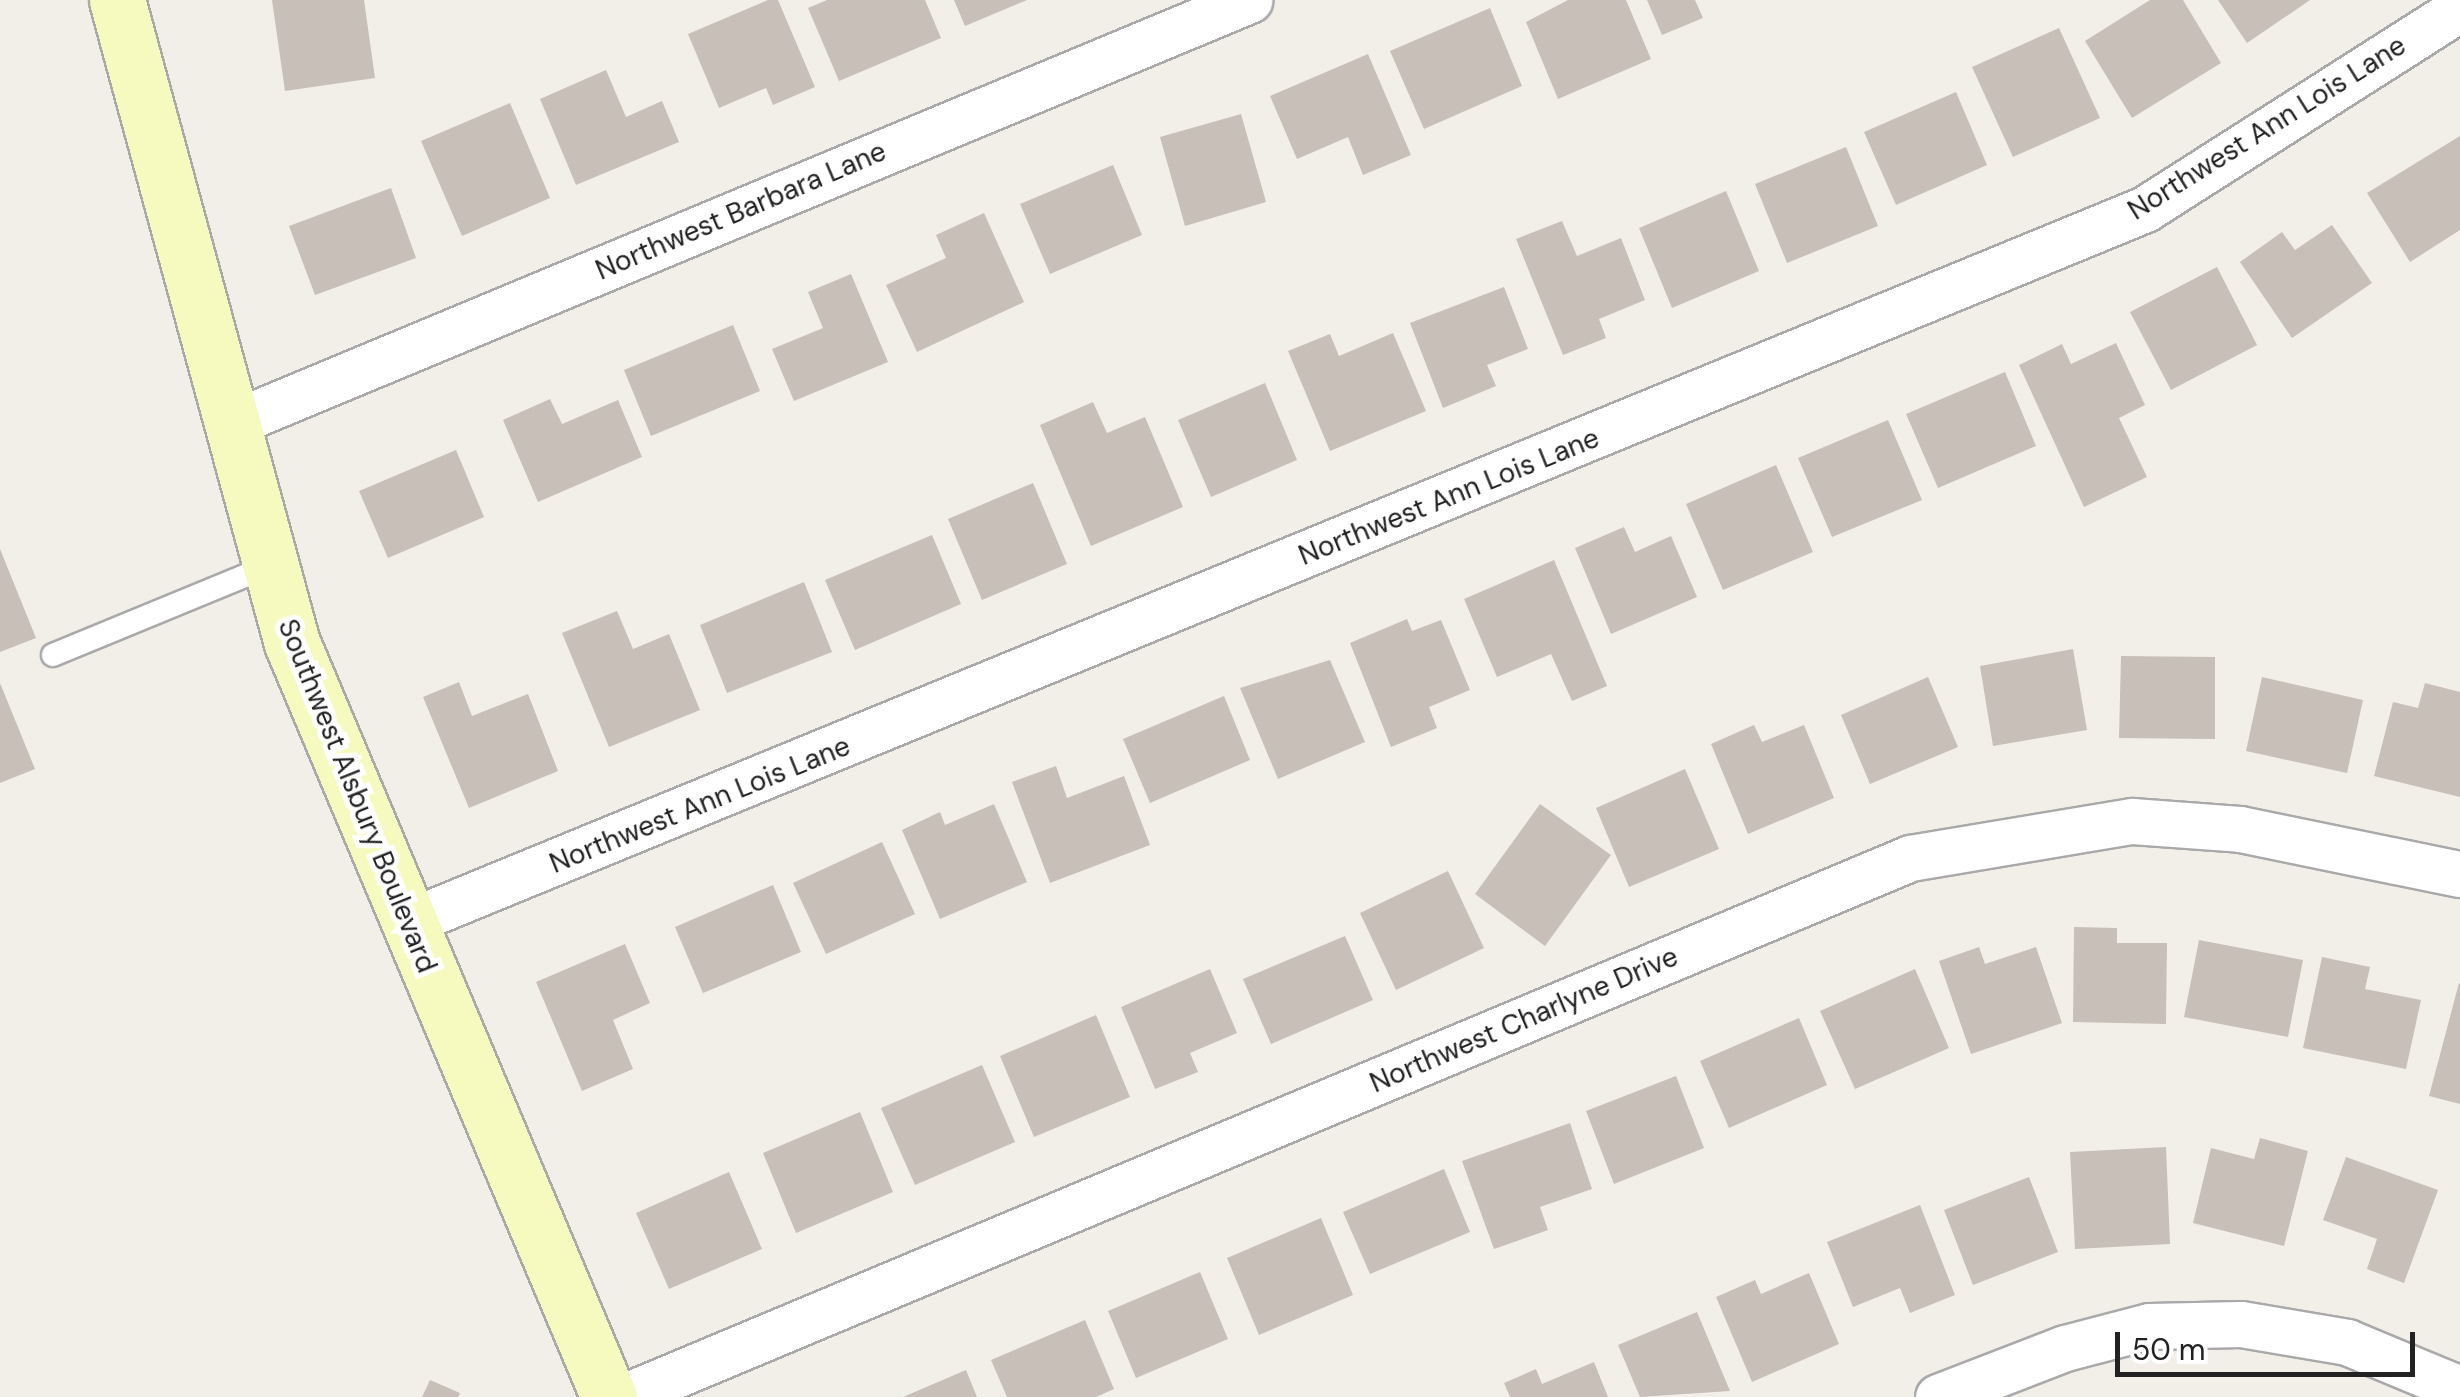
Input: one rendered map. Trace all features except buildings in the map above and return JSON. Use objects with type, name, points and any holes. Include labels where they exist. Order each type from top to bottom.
[{"type":"main road","name":"Southwest Alsbury Boulevard","points":[[117,0],[292,642],[406,923],[610,1397]]},
{"type":"street","name":"Northwest Barbara Lane","points":[[233,423],[1249,0]]},
{"type":"street","name":"Northwest Ann Lois Lane","points":[[406,923],[2145,208],[2459,4]]},
{"type":"street","name":"Northwest Charlyne Drive","points":[[623,1397],[1910,858],[2132,821],[2240,829],[2460,874]]},
{"type":"street","points":[[1938,1397],[2065,1348],[2150,1326],[2241,1324],[2347,1342],[2460,1389]]},
{"type":"lane","points":[[52,655],[271,564]]}]
